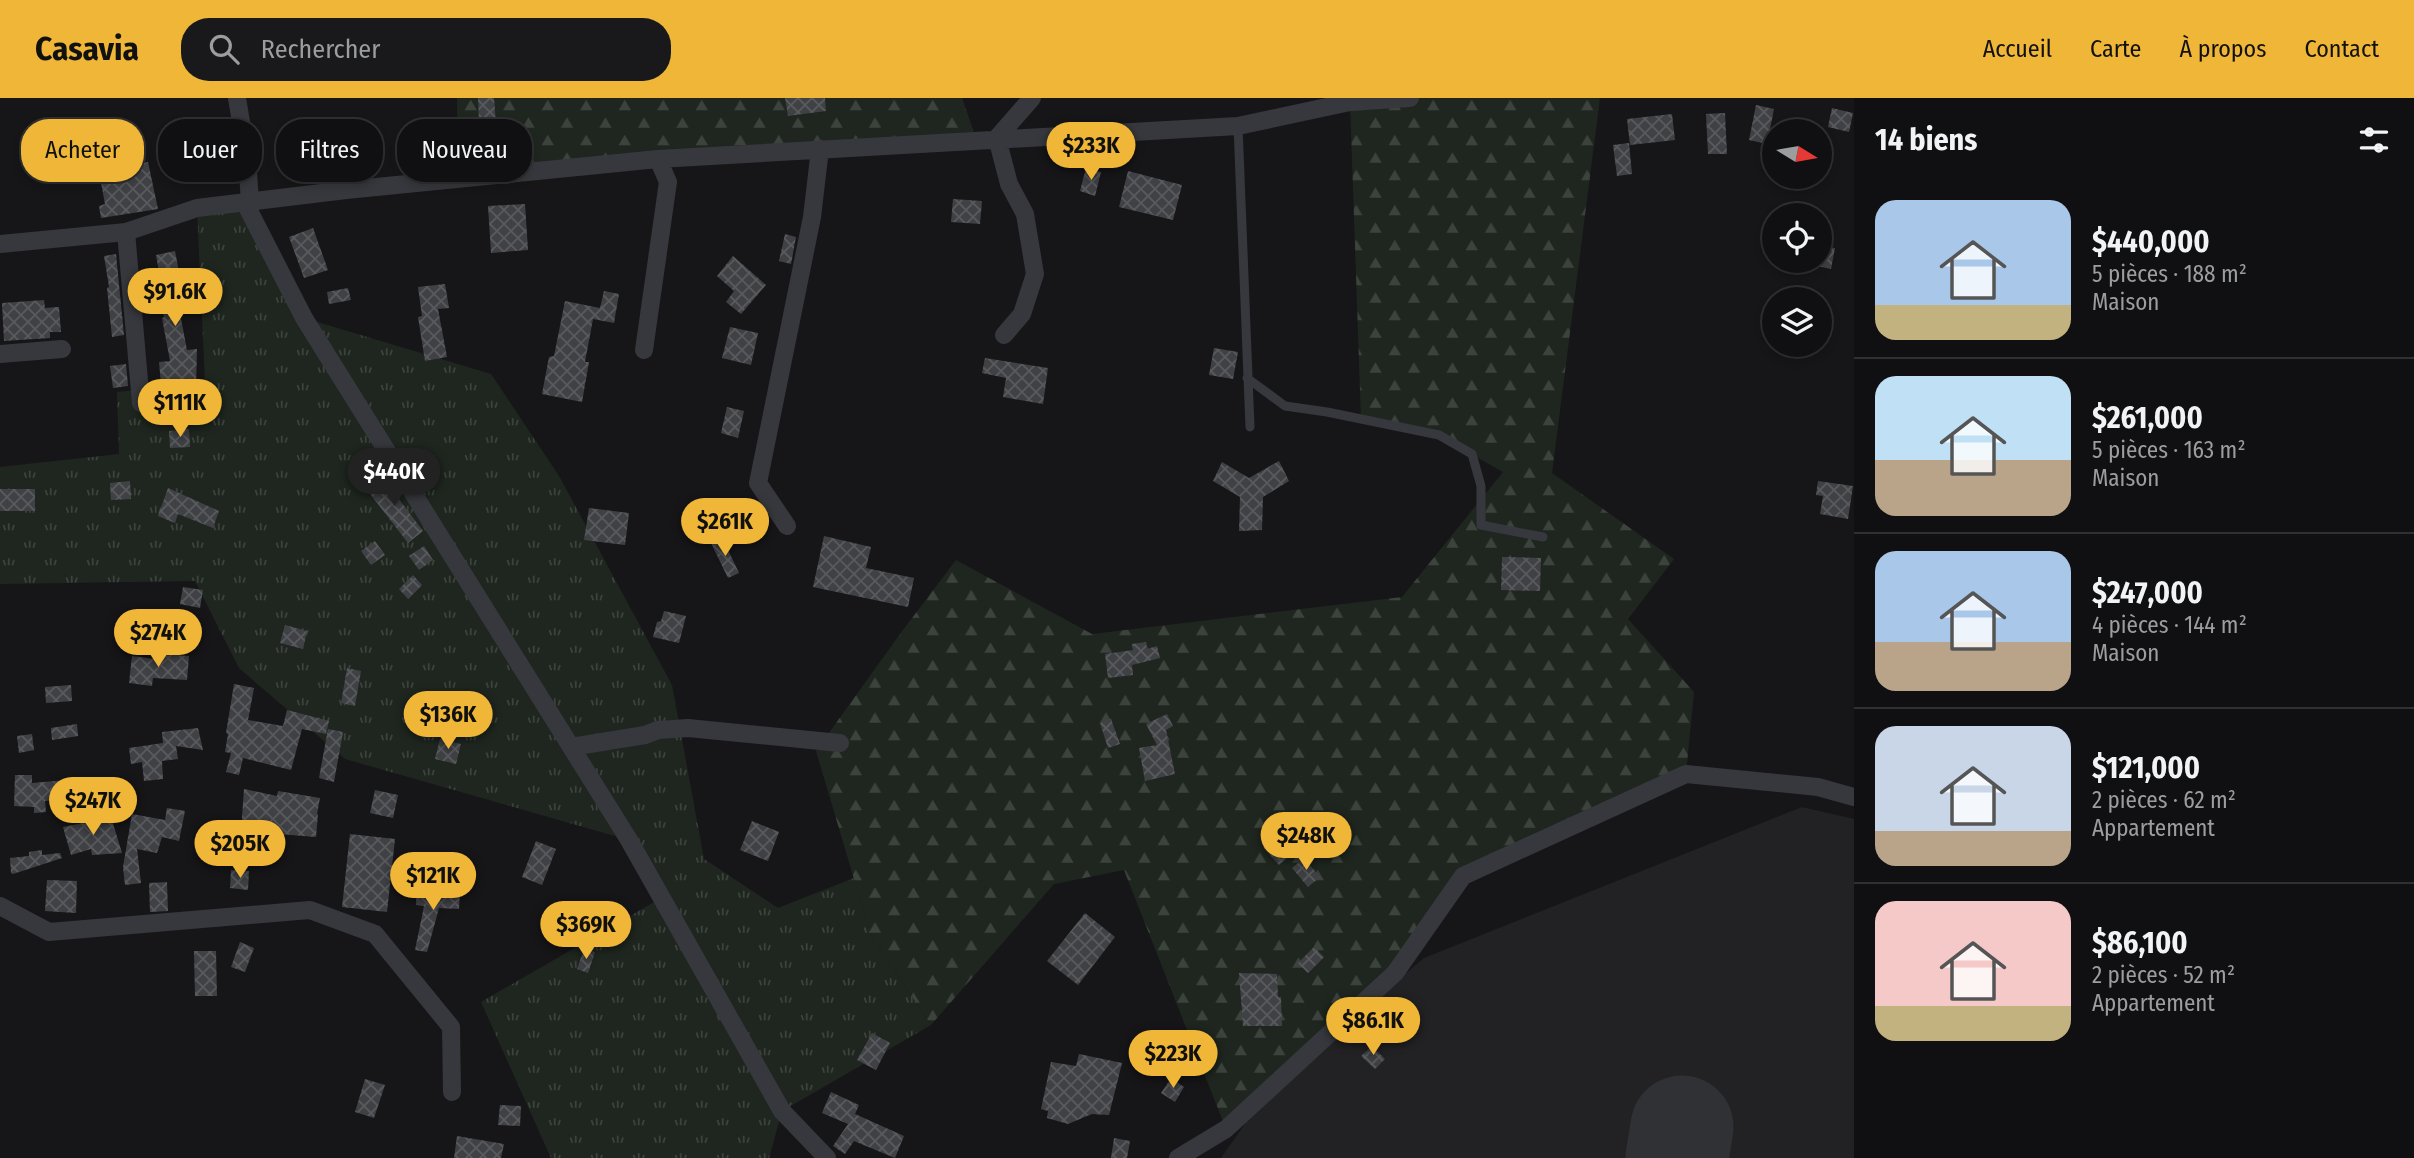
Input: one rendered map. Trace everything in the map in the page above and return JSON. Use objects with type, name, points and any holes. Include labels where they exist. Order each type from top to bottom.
[{"type":"street","points":[[237,98],[247,158],[247,202],[304,318],[629,840],[782,1111],[827,1158]]},
{"type":"street","points":[[997,138],[1032,98]]},
{"type":"street","points":[[0,244],[126,232],[197,208],[346,190],[658,159],[1238,125],[1350,102],[1410,98]]},
{"type":"street","points":[[997,138],[1009,184],[1025,214],[1035,274],[1022,314],[1004,335]]},
{"type":"street","points":[[787,526],[758,483],[812,217],[820,149]]},
{"type":"street","points":[[644,351],[668,182],[658,159]]},
{"type":"street","points":[[126,232],[141,403]]},
{"type":"street","points":[[0,354],[62,349]]},
{"type":"street","points":[[571,747],[645,735],[658,730],[688,728],[840,743]]},
{"type":"street","points":[[1178,1158],[1226,1129],[1395,973],[1463,876],[1686,774],[1818,787],[1854,797]]},
{"type":"street","points":[[0,906],[49,932],[310,910],[375,934],[452,1027],[452,1092]]},
{"type":"lane","points":[[1238,125],[1250,427]]},
{"type":"lane","points":[[1247,378],[1285,406],[1439,435],[1472,454],[1481,486],[1481,525],[1543,537]]},
{"type":"shaded area","points":[[1802,807],[1854,819],[1854,1158],[1221,1158],[1272,1085],[1424,958]]},
{"type":"green space","points":[[457,98],[962,98],[977,141],[532,174],[532,119],[457,119]]},
{"type":"green space","points":[[1410,98],[1600,98],[1552,473],[1674,559],[1628,619],[1694,692],[1686,774],[1463,876],[1395,973],[1226,1129],[1124,870],[1054,884],[931,1025],[871,936],[816,751],[956,560],[1092,634],[1402,597],[1503,472],[1429,430],[1361,419],[1350,102]]},
{"type":"green space","points":[[245,203],[304,318],[491,374],[559,476],[672,685],[704,859],[778,908],[854,878],[871,936],[931,1025],[782,1111],[769,1158],[551,1158],[481,1002],[661,898],[629,840],[345,759],[239,668],[195,581],[0,584],[0,467],[119,454],[117,392],[205,383],[197,208]]},
{"type":"building","points":[[478,98],[494,98],[496,119],[479,119]]},
{"type":"building","points":[[785,98],[825,98],[826,111],[788,116]]},
{"type":"building","points":[[1756,105],[1774,109],[1772,119],[1762,119],[1762,143],[1749,140]]},
{"type":"building","points":[[1832,108],[1853,113],[1849,132],[1832,128],[1832,119],[1830,119]]},
{"type":"building","points":[[1725,113],[1727,154],[1708,154],[1706,114]]},
{"type":"building","points":[[1672,114],[1675,140],[1630,145],[1627,119]]},
{"type":"building","points":[[1629,143],[1632,174],[1617,176],[1613,145]]},
{"type":"building","points":[[1111,145],[1125,148],[1122,164],[1107,161]]},
{"type":"building","points":[[148,162],[158,209],[101,218],[99,206],[105,204],[101,182],[144,182],[144,163]]},
{"type":"building","points":[[1086,168],[1101,172],[1095,196],[1080,191]]},
{"type":"building","points":[[1128,171],[1182,185],[1173,220],[1119,207]]},
{"type":"building","points":[[953,199],[982,201],[980,224],[951,222]]},
{"type":"building","points":[[525,204],[528,250],[491,253],[488,206]]},
{"type":"building","points":[[313,228],[328,270],[304,278],[289,237]]},
{"type":"building","points":[[785,234],[796,237],[791,264],[779,261]]},
{"type":"building","points":[[175,251],[179,272],[175,273],[182,308],[179,308],[187,350],[197,349],[196,388],[182,387],[182,382],[161,384],[159,362],[170,361],[162,318],[164,317],[158,284],[161,284],[156,255]]},
{"type":"building","points":[[116,254],[124,335],[112,337],[104,256]]},
{"type":"building","points":[[733,256],[766,285],[741,314],[726,302],[734,291],[717,276]]},
{"type":"building","points":[[445,284],[449,308],[438,309],[447,357],[425,361],[418,317],[422,316],[418,287]]},
{"type":"building","points":[[348,288],[351,300],[329,304],[327,292]]},
{"type":"building","points":[[604,291],[619,294],[614,323],[593,319],[585,362],[589,362],[582,402],[542,394],[549,357],[554,356],[565,301],[600,308]]},
{"type":"building","points":[[44,300],[45,308],[59,307],[61,332],[50,332],[50,338],[4,341],[2,303]]},
{"type":"building","points":[[730,327],[758,333],[751,365],[722,358]]},
{"type":"building","points":[[1214,348],[1238,352],[1233,379],[1209,375]]},
{"type":"building","points":[[985,358],[1048,368],[1043,404],[1003,397],[1006,378],[982,373]]},
{"type":"building","points":[[126,364],[128,386],[113,388],[110,366]]},
{"type":"building","points":[[727,407],[744,411],[738,438],[721,433]]},
{"type":"building","points":[[189,429],[190,447],[170,448],[169,431]]},
{"type":"building","points":[[1279,461],[1289,481],[1263,497],[1262,530],[1239,531],[1240,497],[1213,481],[1222,462],[1249,478]]},
{"type":"building","points":[[380,474],[423,531],[408,543],[364,486]]},
{"type":"building","points":[[130,481],[131,499],[111,500],[110,483]]},
{"type":"building","points":[[1818,481],[1853,486],[1848,519],[1820,514],[1823,496],[1816,495]]},
{"type":"building","points":[[168,488],[219,511],[213,528],[178,514],[175,523],[158,516]]},
{"type":"building","points":[[0,489],[35,489],[35,511],[0,511]]},
{"type":"building","points":[[589,508],[629,513],[625,545],[584,540]]},
{"type":"building","points":[[824,536],[871,547],[866,568],[914,578],[908,607],[813,587]]},
{"type":"building","points":[[722,537],[739,573],[728,578],[711,543]]},
{"type":"building","points":[[375,541],[385,555],[371,565],[361,551]]},
{"type":"building","points":[[424,546],[433,560],[419,570],[409,556]]},
{"type":"building","points":[[1502,557],[1541,558],[1540,591],[1501,590]]},
{"type":"building","points":[[413,575],[422,585],[408,599],[399,589]]},
{"type":"building","points":[[183,587],[203,590],[200,608],[180,604]]},
{"type":"building","points":[[664,611],[686,616],[679,643],[653,637],[657,622],[661,621]]},
{"type":"building","points":[[285,625],[307,631],[303,649],[280,643]]},
{"type":"building","points":[[1146,642],[1147,649],[1157,646],[1160,658],[1132,665],[1133,675],[1108,678],[1105,654],[1133,650],[1132,644]]},
{"type":"building","points":[[163,654],[189,656],[187,680],[153,678],[152,686],[129,683],[132,656],[163,660]]},
{"type":"building","points":[[347,668],[361,671],[355,706],[341,703]]},
{"type":"building","points":[[234,684],[254,688],[248,720],[283,726],[287,710],[329,721],[326,734],[302,729],[291,770],[243,758],[239,775],[226,772],[231,753],[225,752],[226,733]]},
{"type":"building","points":[[71,685],[72,701],[46,703],[45,687]]},
{"type":"building","points":[[1167,714],[1173,726],[1166,730],[1175,774],[1145,781],[1139,748],[1157,745],[1146,724]]},
{"type":"building","points":[[1111,719],[1120,744],[1108,748],[1100,723]]},
{"type":"building","points":[[77,724],[78,736],[52,740],[51,728]]},
{"type":"building","points":[[198,728],[203,750],[176,746],[178,759],[162,761],[163,779],[144,781],[142,762],[131,764],[129,748],[163,743],[162,732]]},
{"type":"building","points":[[328,729],[343,732],[334,782],[319,778]]},
{"type":"building","points":[[32,734],[34,750],[19,753],[17,736]]},
{"type":"building","points":[[440,739],[461,744],[456,764],[435,759]]},
{"type":"building","points":[[15,775],[32,775],[32,783],[67,780],[67,786],[100,781],[102,795],[45,801],[46,812],[34,813],[34,807],[14,806]]},
{"type":"building","points":[[244,789],[277,796],[278,791],[320,798],[316,837],[241,831]]},
{"type":"building","points":[[375,790],[398,795],[393,818],[370,813]]},
{"type":"building","points":[[167,808],[185,811],[179,841],[162,837],[157,853],[137,849],[141,883],[125,885],[123,867],[132,814],[165,820]]},
{"type":"building","points":[[110,814],[122,853],[92,855],[91,849],[71,855],[63,827],[93,821]]},
{"type":"building","points":[[752,821],[779,832],[768,861],[740,850]]},
{"type":"building","points":[[350,834],[395,839],[387,912],[342,907]]},
{"type":"building","points":[[1275,837],[1291,855],[1279,865],[1263,847]]},
{"type":"building","points":[[536,841],[556,849],[542,885],[522,877]]},
{"type":"building","points":[[42,850],[42,855],[60,853],[62,858],[11,873],[10,858],[29,856],[29,852]]},
{"type":"building","points":[[1304,858],[1320,877],[1308,887],[1292,868]]},
{"type":"building","points":[[231,870],[249,871],[248,890],[230,888]]},
{"type":"building","points":[[47,880],[77,881],[76,913],[45,911]]},
{"type":"building","points":[[167,882],[168,911],[150,912],[149,883]]},
{"type":"building","points":[[417,889],[460,892],[459,909],[439,908],[427,952],[415,950],[424,906],[416,905]]},
{"type":"building","points":[[1085,913],[1115,937],[1078,985],[1047,961]]},
{"type":"building","points":[[240,942],[254,948],[245,972],[231,967]]},
{"type":"building","points":[[1314,947],[1324,957],[1308,973],[1298,963]]},
{"type":"building","points":[[584,949],[595,952],[588,973],[577,969]]},
{"type":"building","points":[[194,951],[216,951],[217,996],[195,996]]},
{"type":"building","points":[[1239,973],[1277,974],[1282,1026],[1243,1026]]},
{"type":"building","points":[[872,1033],[890,1043],[876,1070],[857,1060]]},
{"type":"building","points":[[1372,1046],[1385,1059],[1375,1069],[1361,1056]]},
{"type":"building","points":[[1079,1054],[1122,1063],[1109,1115],[1092,1114],[1068,1124],[1047,1118],[1048,1111],[1041,1109],[1051,1062],[1076,1066]]},
{"type":"building","points":[[1171,1078],[1184,1087],[1175,1102],[1161,1093]]},
{"type":"building","points":[[365,1079],[385,1085],[374,1118],[355,1112]]},
{"type":"building","points":[[831,1092],[859,1105],[855,1114],[904,1136],[895,1158],[854,1141],[845,1154],[833,1146],[848,1124],[822,1113]]},
{"type":"building","points":[[500,1105],[521,1106],[520,1126],[498,1125]]},
{"type":"building","points":[[457,1136],[504,1144],[501,1158],[454,1158]]},
{"type":"building","points":[[1114,1138],[1130,1141],[1127,1158],[1111,1158]]},
{"type":"runway","points":[[1677,1158],[1682,1127]]}]
